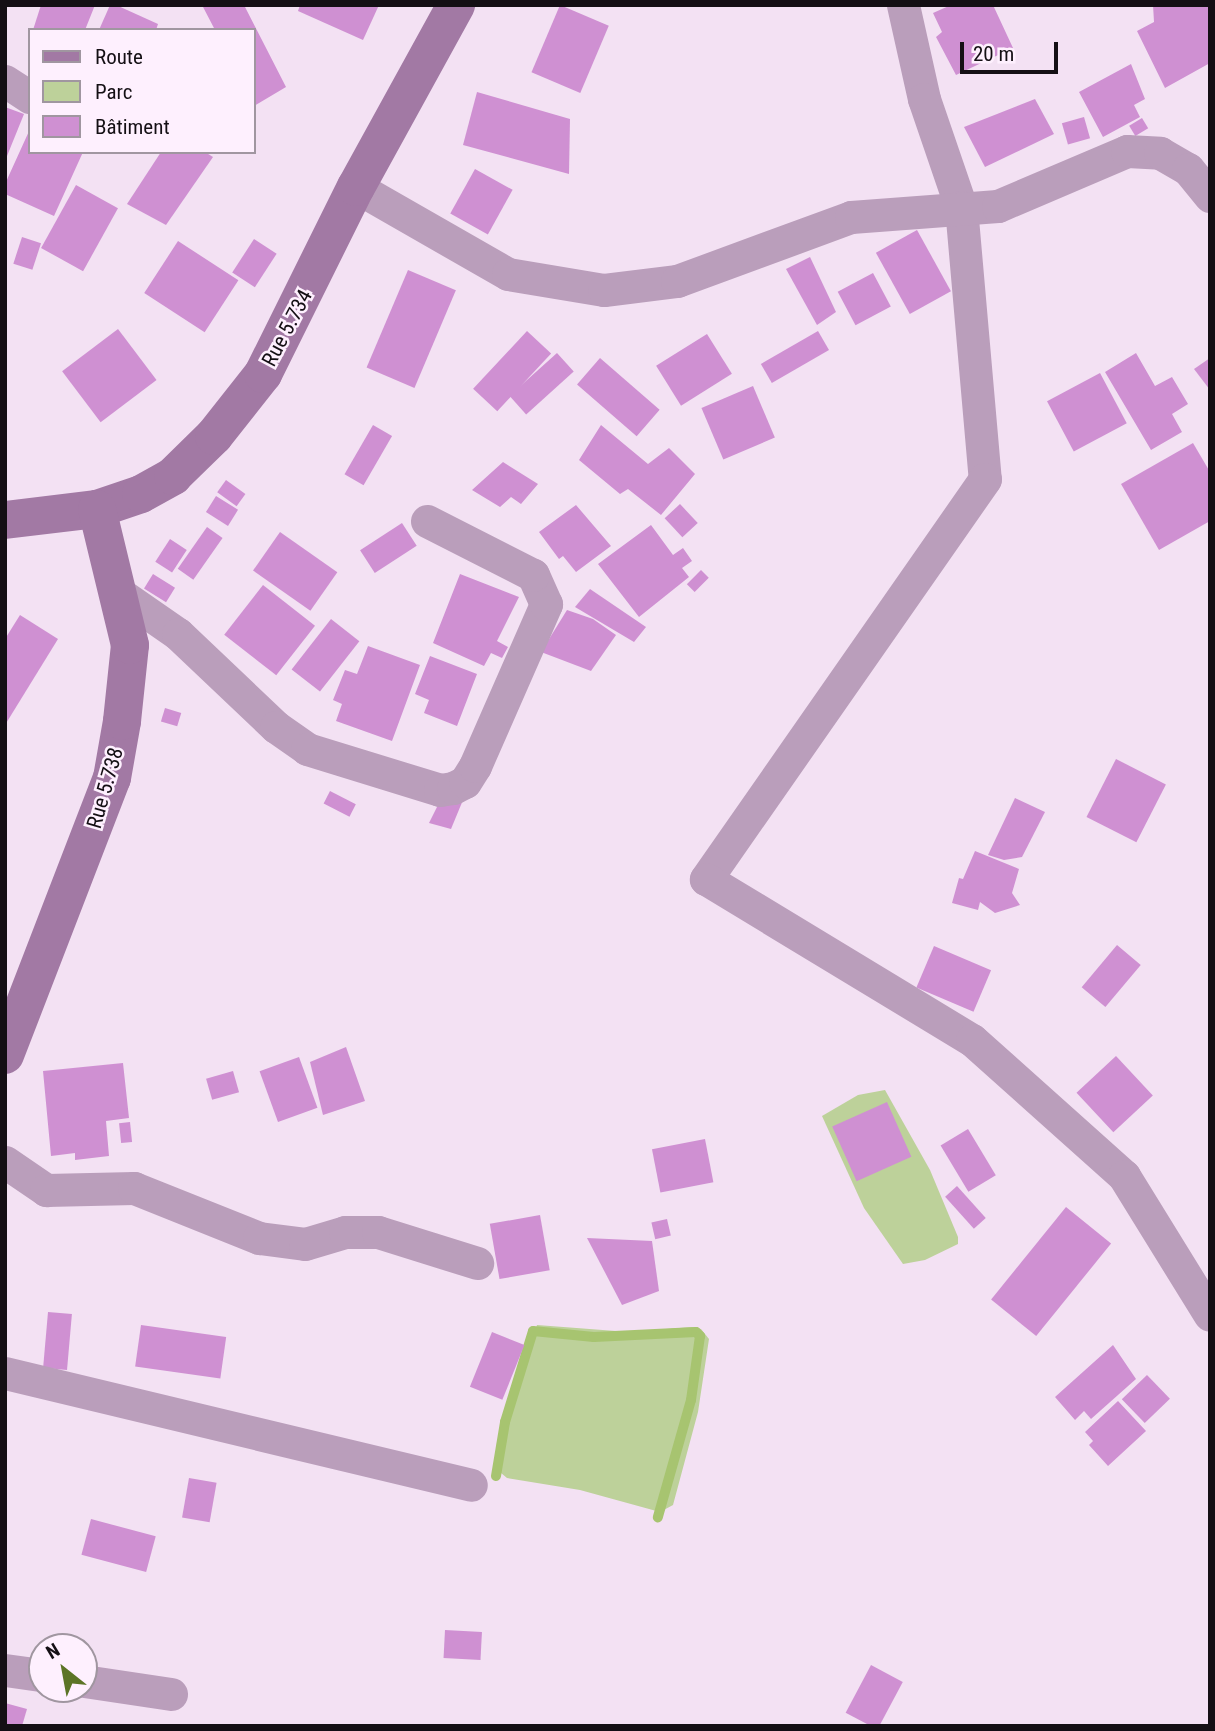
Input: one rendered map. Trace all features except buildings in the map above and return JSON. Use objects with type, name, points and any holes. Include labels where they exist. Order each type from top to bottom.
[{"type":"street","name":"Rue 5.734","points":[[5,520],[97,509],[141,494],[173,476],[214,436],[262,374],[356,187],[456,5]]},
{"type":"street","points":[[903,5],[924,99],[961,207],[985,479],[706,878],[972,1040],[1124,1177],[1210,1315]]},
{"type":"street","points":[[5,81],[28,96]]},
{"type":"street","points":[[356,187],[508,274],[604,290],[677,281],[851,217],[998,206],[1127,151],[1160,153],[1188,169],[1210,196]]},
{"type":"street","name":"Rue 5.738","points":[[5,1055],[112,778],[130,645],[97,509]]},
{"type":"street","points":[[116,591],[178,634],[276,727],[307,748],[379,774],[440,790],[453,788],[465,782],[475,766],[546,604],[533,575],[427,521]]},
{"type":"street","points":[[5,1162],[46,1190],[134,1188],[259,1238],[305,1244],[345,1232],[379,1232],[445,1256],[477,1263]]},
{"type":"street","points":[[5,1373],[471,1485]]},
{"type":"street","points":[[5,1670],[28,1673]]},
{"type":"street","points":[[98,1683],[171,1694]]},
{"type":"green space","points":[[885,1090],[930,1170],[958,1237],[958,1244],[925,1260],[903,1264],[864,1208],[822,1116],[858,1095]]},
{"type":"green space","points":[[537,1325],[629,1332],[692,1327],[701,1329],[709,1339],[698,1412],[673,1505],[660,1512],[580,1490],[507,1478],[495,1468],[497,1442]]},
{"type":"waterway","points":[[496,1476],[505,1422],[533,1331],[594,1337],[696,1332],[700,1336],[691,1400],[658,1517]]}]
